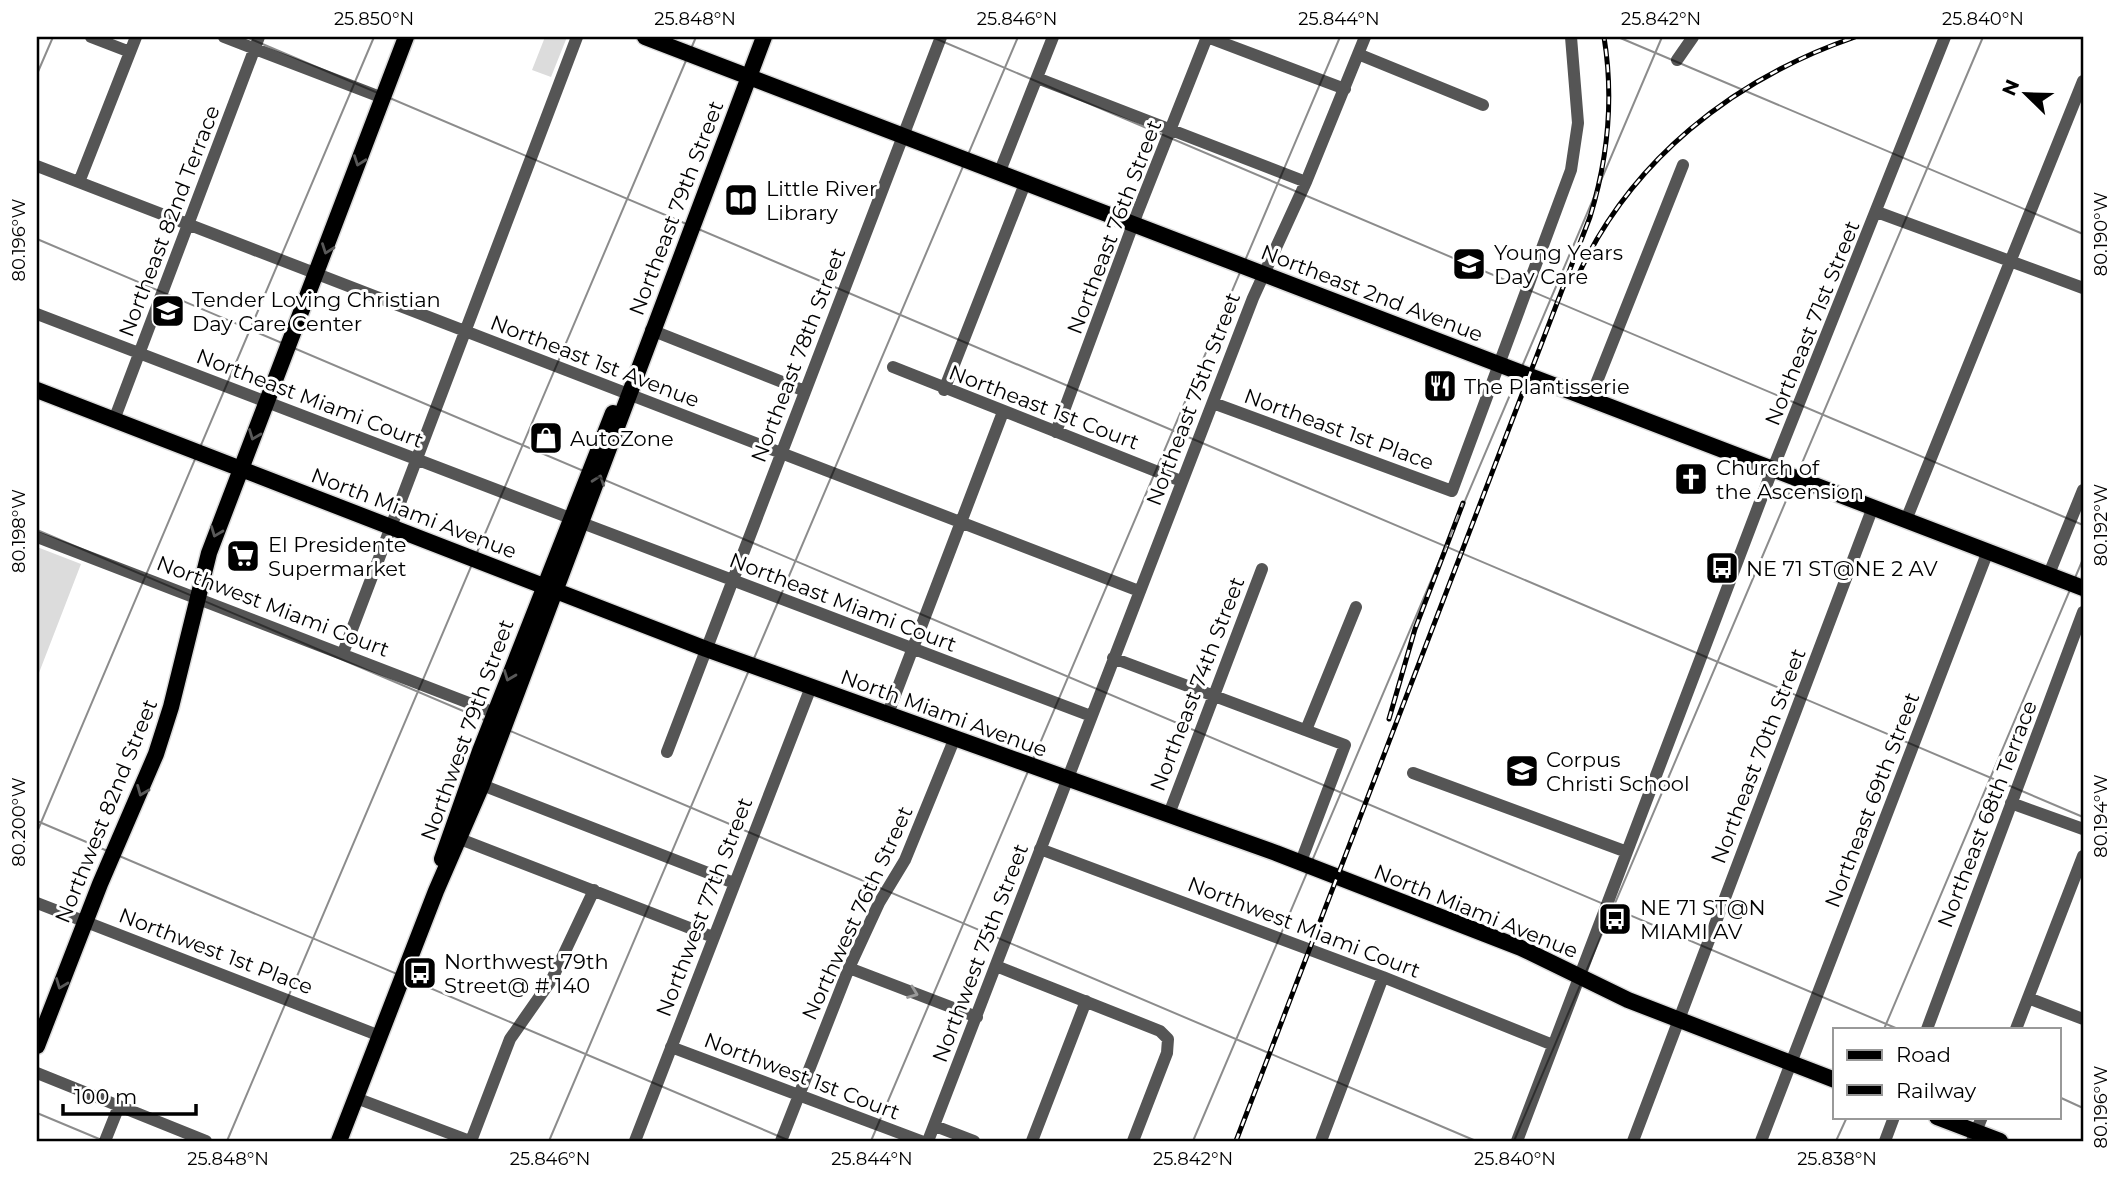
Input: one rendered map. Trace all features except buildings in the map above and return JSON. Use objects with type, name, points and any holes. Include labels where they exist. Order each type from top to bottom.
[{"type":"main road","name":"Northwest 82nd Street","points":[[37,1046],[85,922],[135,808],[165,727],[213,540],[406,37]]},
{"type":"main road","name":"Northeast 2nd Avenue","points":[[645,37],[2083,588]]},
{"type":"main road","name":"Northeast 79th Street","points":[[550,588],[576,521],[611,415],[627,394],[764,37]]},
{"type":"main road","name":"North Miami Avenue","points":[[38,394],[241,468],[706,649],[954,740],[1169,814],[1521,948],[1628,1000],[1833,1079]]},
{"type":"main road","name":"Northwest 79th Street","points":[[436,891],[443,852],[495,713],[550,588]]},
{"type":"main road","name":"Northwest 79th Street","points":[[339,1141],[436,891],[482,785],[550,588]]},
{"type":"main road","points":[[482,785],[495,713]]},
{"type":"main road","points":[[1940,1118],[2000,1141]]},
{"type":"street","points":[[91,37],[130,52]]},
{"type":"street","points":[[79,182],[136,37]]},
{"type":"street","points":[[224,37],[257,43],[383,98]]},
{"type":"street","points":[[343,653],[419,460],[577,37]]},
{"type":"street","name":"Northeast 78th Street","points":[[667,752],[941,37]]},
{"type":"street","points":[[1000,171],[1053,37]]},
{"type":"street","points":[[1207,37],[1345,89]]},
{"type":"street","name":"Northeast 76th Street","points":[[1056,432],[1207,37]]},
{"type":"street","name":"Northeast 75th Street","points":[[1066,779],[1264,275],[1306,182],[1365,37]]},
{"type":"street","points":[[1501,365],[1571,170],[1578,123],[1572,37]]},
{"type":"street","points":[[1677,60],[1693,37]]},
{"type":"street","name":"Northeast 71st Street","points":[[1517,1141],[1774,469],[1945,37]]},
{"type":"street","name":"Northeast 82nd Terrace","points":[[114,420],[257,43]]},
{"type":"street","points":[[1358,54],[1483,105]]},
{"type":"street","points":[[1037,78],[1306,182]]},
{"type":"street","points":[[1906,520],[2083,81]]},
{"type":"street","points":[[1590,398],[1683,165]]},
{"type":"street","name":"Northeast 1st Avenue","points":[[37,166],[1139,591]]},
{"type":"street","points":[[944,390],[1026,181]]},
{"type":"street","points":[[1877,212],[2083,288]]},
{"type":"street","name":"Northeast Miami Court","points":[[37,314],[1091,716]]},
{"type":"street","points":[[652,330],[805,391]]},
{"type":"street","name":"Northeast 1st Place","points":[[1213,403],[1452,491],[1501,365]]},
{"type":"street","name":"Northeast 1st Court","points":[[893,367],[944,390],[1181,481]]},
{"type":"street","points":[[887,716],[1003,411]]},
{"type":"street","points":[[2049,574],[2083,490]]},
{"type":"street","name":"Northeast 70th Street","points":[[1633,1141],[1873,507]]},
{"type":"street","name":"Northwest Miami Court","points":[[37,537],[197,596],[495,713]]},
{"type":"street","name":"Northeast 69th Street","points":[[1761,1141],[1988,551]]},
{"type":"street","name":"Northeast 74th Street","points":[[1169,814],[1262,569]]},
{"type":"street","points":[[1306,730],[1356,607]]},
{"type":"street","name":"Northeast 68th Terrace","points":[[1927,1028],[2083,612]]},
{"type":"street","points":[[1113,658],[1345,745],[1300,864]]},
{"type":"street","name":"Northwest 77th Street","points":[[635,1141],[811,687]]},
{"type":"street","name":"Northwest 76th Street","points":[[781,1141],[849,968],[878,903],[905,860],[954,740]]},
{"type":"street","points":[[1413,773],[1628,852]]},
{"type":"street","name":"Northwest 75th Street","points":[[928,1141],[1066,779]]},
{"type":"street","points":[[482,785],[734,883]]},
{"type":"street","points":[[2011,803],[2083,829]]},
{"type":"street","points":[[460,839],[713,937]]},
{"type":"street","name":"Northwest Miami Court","points":[[1040,849],[1383,977],[1553,1045]]},
{"type":"street","points":[[2016,1028],[2083,856]]},
{"type":"street","points":[[356,1098],[470,1141],[510,1039],[552,979],[594,890]]},
{"type":"street","name":"Northwest 1st Place","points":[[37,903],[380,1036]]},
{"type":"street","points":[[996,966],[1160,1031],[1168,1039],[1167,1053],[1133,1141]]},
{"type":"street","points":[[849,968],[977,1017]]},
{"type":"street","points":[[1321,1141],[1383,977]]},
{"type":"street","points":[[2028,998],[2083,1019]]},
{"type":"street","points":[[1032,1141],[1086,1001]]},
{"type":"street","name":"Northwest 1st Court","points":[[671,1047],[921,1141]]},
{"type":"street","points":[[37,1073],[206,1141]]},
{"type":"street","points":[[105,1141],[119,1106]]},
{"type":"street","points":[[1885,1141],[1894,1118]]},
{"type":"street","points":[[935,1126],[974,1141]]},
{"type":"shaded area","points":[[545,37],[567,37],[551,77],[532,70]]},
{"type":"shaded area","points":[[37,547],[81,564],[37,678]]},
{"type":"railway","points":[[1236,1141],[1590,217],[1608,128],[1609,83],[1604,37]]},
{"type":"railway","points":[[1576,280],[1598,237],[1625,198],[1655,162],[1690,130],[1727,101],[1767,76],[1855,37]]},
{"type":"railway","points":[[1389,719],[1415,629],[1463,503]]},
{"type":"place","name":"Little River Library","points":[[741,200]]},
{"type":"place","name":"Young Years Day Care","points":[[1469,264]]},
{"type":"place","name":"Tender Loving Christian Day Care Center","points":[[168,311]]},
{"type":"place","name":"The Plantisserie","points":[[1440,386]]},
{"type":"place","name":"AutoZone","points":[[546,438]]},
{"type":"place","name":"Church of the Ascension","points":[[1691,479]]},
{"type":"place","name":"El Presidente Supermarket","points":[[243,556]]},
{"type":"place","name":"NE 71 ST@NE 2 AV","points":[[1722,568]]},
{"type":"place","name":"Corpus Christi School","points":[[1522,771]]},
{"type":"place","name":"NE 71 ST@N MIAMI AV","points":[[1615,919]]},
{"type":"place","name":"Northwest 79th Street@ # 140","points":[[420,973]]}]
